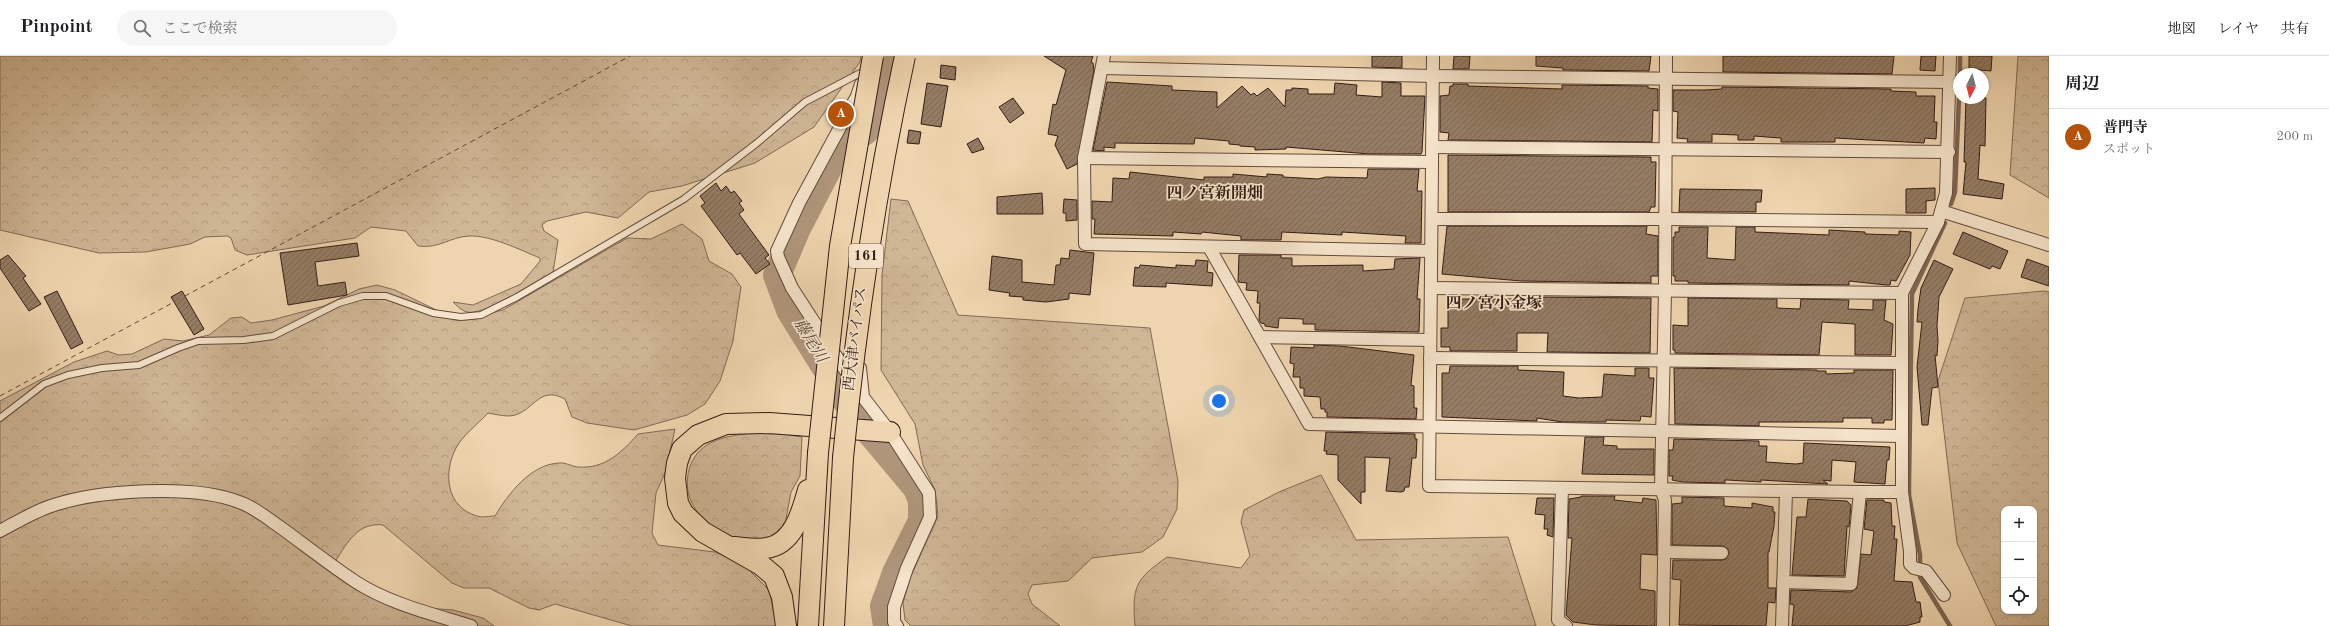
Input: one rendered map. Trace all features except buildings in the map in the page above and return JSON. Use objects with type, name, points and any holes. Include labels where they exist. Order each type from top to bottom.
[{"type":"highway","name":"西大津バイパス","points":[[834,626],[843,458],[858,317],[867,250],[905,56]]},
{"type":"highway","name":"西大津バイパス","points":[[808,626],[818,453],[840,246],[870,63]]},
{"type":"highway","points":[[786,626],[782,597],[774,576],[761,565],[732,547],[703,532],[683,513],[678,503],[675,478],[676,463],[682,449],[698,435],[726,424],[769,423],[887,432]]},
{"type":"highway","points":[[732,547],[767,548],[784,540],[798,521],[804,505],[818,453]]},
{"type":"street","points":[[878,56],[870,63],[857,96],[789,223],[777,251],[778,257],[792,288],[863,397],[929,493],[930,517],[908,568],[894,607],[894,622],[896,626]]},
{"type":"street","points":[[863,397],[860,374],[875,218],[910,56]]},
{"type":"street","points":[[1104,56],[1084,158],[1085,244],[1431,251]]},
{"type":"street","points":[[1433,56],[1428,486],[1902,492]]},
{"type":"street","points":[[1664,626],[1666,552],[1665,500],[1662,489],[1666,290],[1666,56]]},
{"type":"street","points":[[1944,595],[1920,569],[1910,564],[1910,551],[1902,492],[1902,293],[1939,217],[1946,193],[1949,152],[1950,56]]},
{"type":"street","points":[[1102,68],[1665,80],[1950,82]]},
{"type":"street","points":[[1432,147],[1949,152]]},
{"type":"street","points":[[1084,158],[1432,162]]},
{"type":"street","points":[[1432,219],[1939,217],[2049,245]]},
{"type":"street","points":[[1209,247],[1309,424],[1902,436]]},
{"type":"street","points":[[1431,288],[1902,293]]},
{"type":"street","points":[[1261,337],[1430,340]]},
{"type":"street","points":[[1430,358],[1664,362],[1902,363]]},
{"type":"street","points":[[1562,488],[1558,620],[1566,626]]},
{"type":"street","points":[[1782,626],[1786,491]]},
{"type":"street","points":[[0,531],[28,515],[53,505],[81,498],[136,492],[210,493],[240,502],[260,513],[357,583],[391,599],[471,626]]},
{"type":"street","points":[[1784,582],[1851,584],[1860,492]]},
{"type":"street","points":[[1666,552],[1722,553]]},
{"type":"lane","points":[[0,418],[44,384],[68,374],[102,368],[139,365],[178,348],[198,342],[244,340],[273,336],[339,303],[363,296],[386,296],[440,314],[461,317],[481,315],[517,297],[684,199],[757,143],[805,102],[870,63]]},
{"type":"green space","points":[[0,56],[861,56],[860,62],[814,127],[755,163],[682,186],[649,192],[618,218],[586,212],[547,221],[542,225],[544,231],[558,240],[553,273],[504,301],[483,310],[468,312],[462,310],[453,302],[473,305],[521,284],[540,261],[540,258],[496,240],[478,236],[456,238],[432,246],[418,246],[406,231],[371,227],[355,238],[247,255],[235,250],[231,238],[227,236],[205,237],[190,244],[146,252],[99,253],[0,230]]},
{"type":"green space","points":[[2018,56],[2049,56],[2049,198],[2010,175]]},
{"type":"green space","points":[[891,199],[908,201],[958,315],[1150,328],[1178,481],[1177,509],[1163,537],[1142,552],[1092,558],[1068,581],[1032,585],[1028,594],[1032,604],[1060,626],[911,626],[905,620],[903,603],[911,576],[938,516],[935,490],[923,465],[915,424],[881,370],[882,275]]},
{"type":"green space","points":[[682,224],[702,239],[709,261],[732,274],[741,287],[733,341],[720,381],[705,404],[687,415],[634,430],[587,423],[572,417],[565,399],[556,395],[548,395],[541,398],[524,411],[517,414],[506,416],[488,413],[467,434],[456,448],[449,468],[450,488],[453,497],[467,512],[479,517],[495,516],[521,482],[530,474],[539,469],[559,463],[579,467],[597,465],[619,453],[638,434],[675,429],[665,473],[656,493],[652,533],[658,545],[715,552],[743,564],[769,590],[777,626],[632,626],[555,604],[539,610],[529,608],[489,588],[464,588],[452,583],[383,525],[374,525],[360,530],[350,540],[336,560],[353,588],[397,606],[453,610],[483,618],[494,626],[0,626],[0,401],[74,362],[107,351],[119,355],[132,354],[164,339],[183,341],[209,335],[231,318],[242,317],[251,323],[272,320],[324,306],[359,289],[377,285],[395,290],[457,320],[503,310],[627,238],[651,239]]},
{"type":"green space","points":[[2044,291],[2049,292],[2049,626],[1996,626],[1957,543],[1938,381],[1965,298]]},
{"type":"green space","points":[[751,433],[783,434],[802,437],[800,476],[791,492],[784,530],[765,542],[753,544],[733,539],[713,528],[698,513],[693,505],[687,481],[691,464],[700,450],[712,442],[722,438]]},
{"type":"green space","points":[[1321,475],[1356,540],[1508,537],[1536,626],[1135,626],[1135,593],[1142,578],[1156,565],[1167,557],[1241,568],[1250,556],[1241,522],[1244,510],[1279,492]]},
{"type":"waterway","name":"藤尾川","points":[[887,626],[884,606],[896,573],[922,521],[922,501],[917,488],[854,413],[790,310],[777,275],[797,228],[839,147],[865,131],[877,109],[886,69],[895,56]]},
{"type":"waterway","points":[[1960,56],[1960,68]]},
{"type":"waterway","points":[[1951,204],[1955,192],[1959,104]]},
{"type":"waterway","points":[[1945,223],[1912,294],[1909,495],[1920,555],[1920,577],[1950,626]]},
{"type":"ferry route","points":[[185,296],[630,56]]},
{"type":"ferry route","points":[[0,396],[174,302]]},
{"type":"place","name":"普門寺","points":[[841,114]]},
{"type":"district","name":"四ノ宮新開畑","points":[[1215,194]]},
{"type":"district","name":"四ノ宮小金塚","points":[[1494,304]]}]
